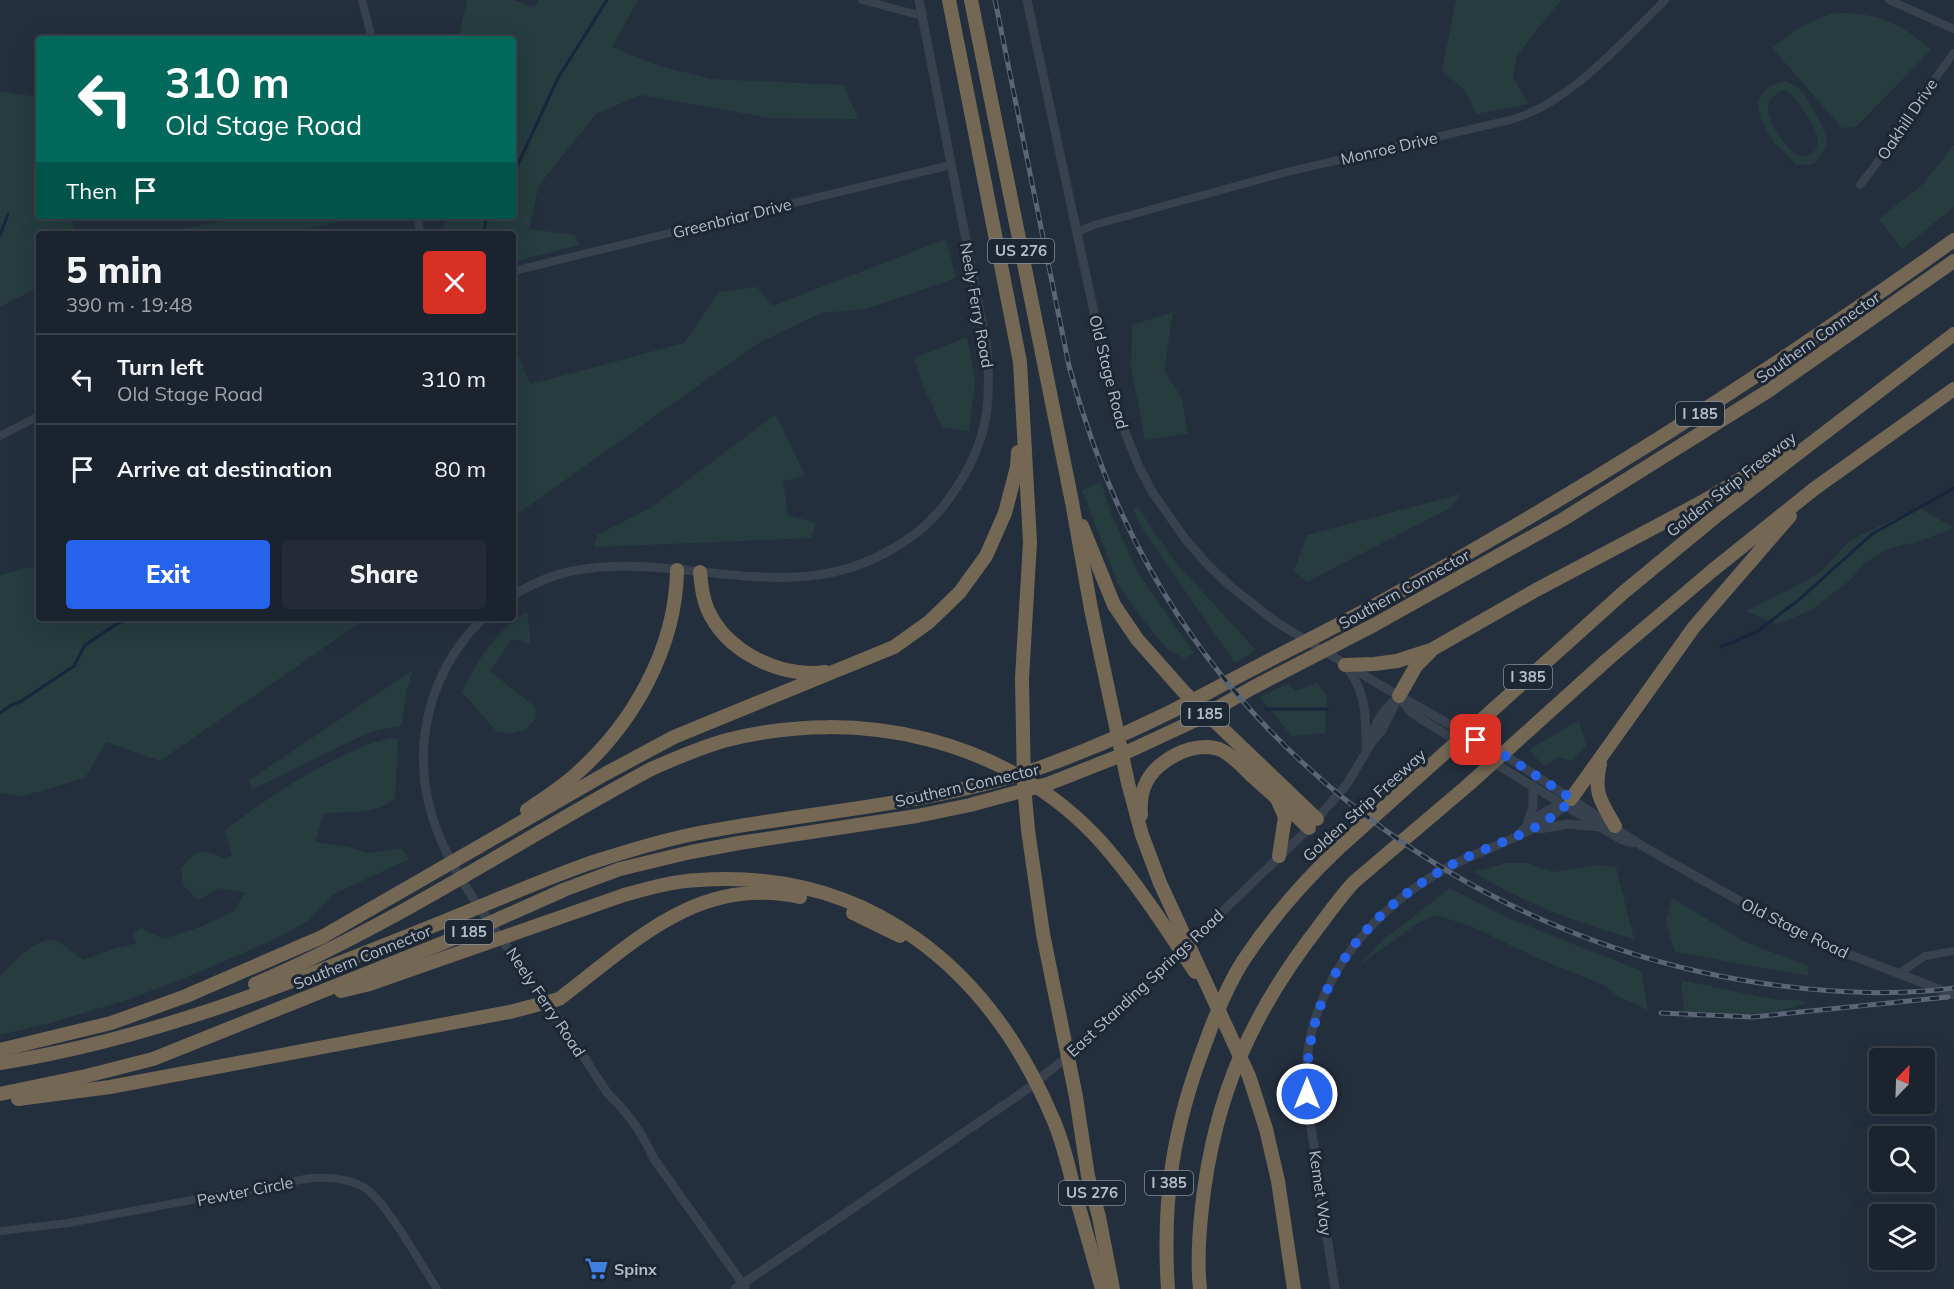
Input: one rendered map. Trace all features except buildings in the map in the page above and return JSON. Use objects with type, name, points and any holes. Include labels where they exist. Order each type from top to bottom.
[{"type":"highway","name":"US 276","points":[[949,0],[1020,362],[1030,543],[1022,678],[1028,830],[1043,934],[1076,1097],[1088,1176],[1099,1217],[1113,1289]]},
{"type":"highway","name":"US 276","points":[[971,0],[1124,768],[1142,835],[1160,883],[1249,1076],[1266,1129],[1278,1181],[1294,1289]]},
{"type":"highway","name":"Southern Connector","points":[[0,1063],[72,1049],[196,1015],[423,930],[585,865],[637,848],[687,835],[942,794],[998,781],[1127,734],[1340,626],[1437,572],[1663,438],[1792,354],[1954,240]]},
{"type":"highway","name":"Southern Connector","points":[[0,1094],[153,1059],[465,934],[566,889],[620,869],[739,843],[949,810],[1048,784],[1114,758],[1196,720],[1252,688],[1374,625],[1562,520],[1726,418],[1843,340],[1954,261]]},
{"type":"highway","name":"Golden Strip Freeway","points":[[1168,1289],[1166,1239],[1168,1190],[1177,1132],[1192,1079],[1215,1016],[1242,962],[1296,891],[1325,861],[1393,802],[1508,694],[1664,558],[1954,334]]},
{"type":"highway","name":"I 385","points":[[1200,1289],[1200,1230],[1206,1177],[1228,1087],[1245,1041],[1263,1006],[1337,900],[1354,882],[1467,786],[1653,620],[1814,489],[1954,389]]},
{"type":"highway","points":[[0,1050],[45,1041],[111,1023],[186,996],[293,949],[349,922],[605,774],[674,737],[733,711],[853,665],[894,646],[929,622],[960,592],[986,556],[1005,513],[1017,467],[1021,392]]},
{"type":"highway","points":[[1345,665],[1397,661],[1431,650],[1702,502],[1840,420]]},
{"type":"highway","points":[[1569,802],[1694,627],[1814,489]]},
{"type":"highway","points":[[1072,502],[1114,605],[1137,639],[1184,692],[1313,823]]},
{"type":"highway","points":[[293,949],[527,810],[559,788],[586,765],[621,726],[640,696],[655,665],[672,616],[677,570]]},
{"type":"highway","points":[[700,572],[704,600],[712,618],[724,634],[750,655],[770,665],[792,671],[819,673],[853,665]]},
{"type":"highway","points":[[1399,696],[1416,666],[1431,650]]},
{"type":"highway","points":[[147,1030],[282,973],[344,943],[617,788],[687,753],[743,736],[784,729],[820,727],[883,730],[923,738],[983,759],[1032,782],[1061,805],[1102,844],[1150,904],[1214,1001]]},
{"type":"highway","points":[[1142,835],[1140,802],[1150,774],[1173,756],[1191,748],[1218,749],[1235,760],[1278,799],[1313,823]]},
{"type":"highway","points":[[1603,754],[1596,782],[1608,827]]},
{"type":"highway","points":[[1278,799],[1285,817],[1280,856]]},
{"type":"highway","points":[[290,1004],[370,984],[624,895],[661,885],[698,880],[737,879],[777,882],[818,891],[855,903],[884,917],[935,952],[983,1000],[1024,1060],[1053,1119],[1102,1289]]},
{"type":"highway","points":[[0,1101],[110,1087],[510,1012],[559,999],[662,922],[680,912],[719,897],[752,892],[808,898],[860,916],[907,940],[963,981]]},
{"type":"street","points":[[362,0],[371,36]]},
{"type":"street","points":[[862,0],[922,16]]},
{"type":"street","name":"Neely Ferry Road","points":[[516,593],[538,582],[571,571],[604,566],[776,579],[825,575],[856,567],[898,546],[924,527],[946,504],[965,475],[978,447],[987,414],[990,378],[986,342],[919,0]]},
{"type":"street","name":"Old Stage Road","points":[[1027,0],[1103,354],[1119,417],[1139,467],[1163,508],[1186,540],[1230,586],[1276,622],[1399,696],[1410,711],[1421,714],[1509,758],[1608,827],[1761,913],[1843,952],[1954,995]]},
{"type":"street","name":"Monroe Drive","points":[[1077,232],[1094,225],[1287,172],[1528,114],[1558,99],[1665,0]]},
{"type":"street","points":[[1889,0],[1954,29]]},
{"type":"street","name":"Oakhill Drive","points":[[1860,185],[1886,153],[1934,78],[1954,53]]},
{"type":"street","name":"Greenbriar Drive","points":[[516,270],[951,165]]},
{"type":"street","points":[[0,436],[36,418]]},
{"type":"street","name":"Neely Ferry Road","points":[[481,621],[469,634],[442,675],[429,710],[423,759],[426,795],[435,830],[465,884],[608,1094],[619,1104],[638,1131],[654,1159],[741,1287]]},
{"type":"street","points":[[1345,665],[1352,674],[1363,698],[1366,714],[1366,753]]},
{"type":"street","name":"East Standing Springs Road","points":[[741,1287],[1026,1090],[1098,1032],[1280,856],[1340,793],[1372,742],[1372,732],[1380,718],[1399,696]]},
{"type":"street","name":"Old Stage Road","points":[[1421,714],[1533,785],[1569,802]]},
{"type":"street","points":[[1533,785],[1533,807],[1528,828],[1568,824],[1608,827]]},
{"type":"street","name":"Kemet Way","points":[[1335,1289],[1307,1094],[1309,1047],[1320,1003],[1340,964],[1353,946],[1389,910],[1415,889],[1452,865],[1516,837],[1528,828],[1535,818],[1552,807],[1569,802]]},
{"type":"street","points":[[1898,974],[1925,956],[1954,951]]},
{"type":"street","name":"Pewter Circle","points":[[0,1231],[79,1221],[311,1178],[327,1177],[350,1181],[366,1189],[381,1204],[437,1289]]},
{"type":"green space","points":[[467,0],[513,0],[535,7],[538,0],[638,0],[612,47],[656,65],[711,79],[844,85],[858,119],[769,118],[641,95],[596,114],[539,185],[529,229],[575,235],[579,245],[516,261],[516,231],[441,231],[447,219],[516,219],[516,36],[459,36]]},
{"type":"green space","points":[[1456,0],[1561,0],[1517,55],[1513,77],[1528,104],[1476,114],[1464,89],[1442,71]]},
{"type":"green space","points":[[1836,13],[1865,15],[1888,21],[1909,32],[1931,50],[1856,127],[1842,128],[1772,48],[1802,26]]},
{"type":"green space","points":[[1785,81],[1803,92],[1824,129],[1827,142],[1815,163],[1796,164],[1775,144],[1761,120],[1758,104],[1763,92],[1771,85]],"holes":[[[1786,90],[1807,114],[1818,138],[1816,149],[1804,157],[1794,154],[1775,131],[1768,112],[1769,101],[1779,91]]]},
{"type":"green space","points":[[0,91],[32,96],[36,100],[36,219],[71,219],[75,231],[36,231],[36,289],[0,307]]},
{"type":"green space","points":[[1954,145],[1954,207],[1902,249],[1879,219],[1924,183]]},
{"type":"green space","points":[[234,219],[342,219],[342,221],[295,231],[172,231]]},
{"type":"green space","points":[[946,239],[956,278],[866,309],[821,313],[757,344],[516,515],[516,349],[530,384],[684,343],[719,292],[757,287],[772,306]]},
{"type":"green space","points":[[1173,312],[1164,371],[1181,396],[1188,433],[1145,440],[1131,368],[1132,325]]},
{"type":"green space","points":[[967,337],[975,382],[969,431],[942,427],[924,388],[914,358]]},
{"type":"green space","points":[[776,414],[805,476],[783,481],[788,515],[816,523],[811,538],[594,547],[597,535],[652,507]]},
{"type":"green space","points":[[1101,482],[1111,514],[1138,573],[1194,653],[1184,658],[1168,650],[1118,584],[1082,490]]},
{"type":"green space","points":[[1461,494],[1450,508],[1307,582],[1294,571],[1307,535]]},
{"type":"green space","points":[[1918,507],[1954,528],[1920,541],[1887,549],[1865,563],[1849,581],[1810,611],[1776,624],[1746,611],[1822,571],[1849,541]]},
{"type":"green space","points":[[1138,508],[1176,563],[1256,650],[1235,663],[1143,530],[1133,509]]},
{"type":"green space","points":[[36,566],[36,621],[363,621],[160,761],[106,742],[85,778],[23,796],[0,793],[0,575]]},
{"type":"green space","points":[[527,612],[531,644],[512,639],[490,671],[535,707],[536,717],[527,729],[511,734],[497,732],[462,692],[488,647],[516,619]]},
{"type":"green space","points":[[413,670],[406,692],[402,725],[370,732],[253,789],[248,781]]},
{"type":"green space","points":[[1288,683],[1295,691],[1317,683],[1327,695],[1325,733],[1292,736],[1260,697]]},
{"type":"green space","points":[[1579,720],[1586,746],[1572,761],[1558,757],[1544,766],[1529,750]]},
{"type":"green space","points":[[391,738],[398,740],[395,798],[371,810],[324,813],[315,842],[370,853],[401,848],[409,859],[334,894],[306,922],[277,938],[202,971],[130,999],[0,1035],[0,976],[26,951],[42,941],[57,941],[84,960],[137,943],[132,934],[141,928],[163,939],[200,927],[233,912],[245,893],[220,888],[198,900],[183,885],[181,868],[200,852],[225,859],[232,856],[225,830],[305,776],[349,753]]},
{"type":"green space","points":[[1506,863],[1527,863],[1553,872],[1595,865],[1616,867],[1634,939],[1551,911],[1474,872]]},
{"type":"green space","points":[[1450,888],[1510,919],[1641,971],[1648,1010],[1619,997],[1604,985],[1541,960],[1473,927],[1436,915],[1417,924],[1358,966],[1383,940]]},
{"type":"green space","points":[[1672,898],[1745,942],[1809,966],[1808,976],[1675,952],[1666,922]]},
{"type":"green space","points":[[1681,980],[1776,1000],[1799,1000],[1807,1003],[1776,1012],[1685,1019]]},
{"type":"waterway","points":[[516,169],[558,78],[607,0]]},
{"type":"waterway","points":[[0,236],[8,214]]},
{"type":"waterway","points":[[484,231],[486,219]]},
{"type":"waterway","points":[[1721,647],[1758,631],[1801,598],[1872,534],[1954,488]]},
{"type":"waterway","points":[[0,713],[74,666],[85,645],[118,623],[126,621]]},
{"type":"waterway","points":[[1266,709],[1327,709]]},
{"type":"railway","points":[[995,0],[1069,366],[1093,445],[1125,520],[1150,569],[1197,643],[1253,712],[1315,774],[1383,829],[1457,876],[1535,916],[1617,948],[1701,972],[1731,978],[1794,987],[1860,992],[1893,993],[1954,988]]},
{"type":"railway","points":[[1661,1013],[1752,1017],[1948,997]]},
{"type":"place","name":"Spinx","points":[[596,1269]]},
{"type":"route","points":[[1307,1094],[1306,1074],[1309,1047],[1320,1003],[1340,964],[1367,930],[1415,889],[1434,876],[1452,865],[1541,825],[1572,799],[1509,758],[1476,740]]}]
